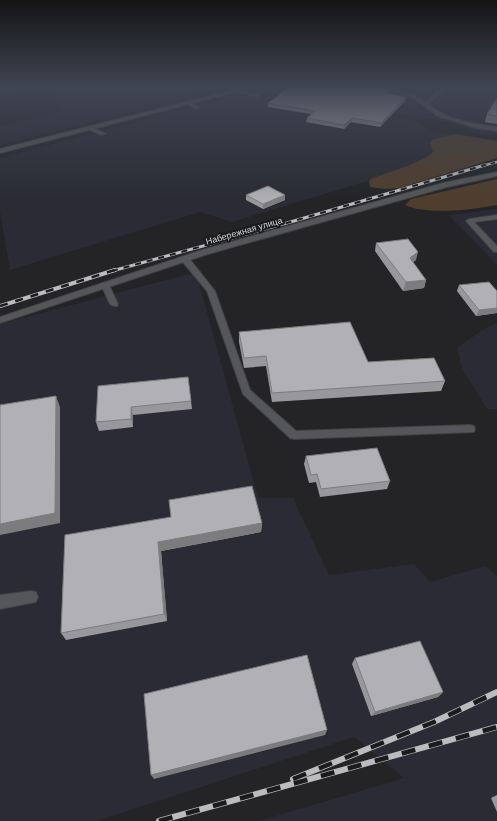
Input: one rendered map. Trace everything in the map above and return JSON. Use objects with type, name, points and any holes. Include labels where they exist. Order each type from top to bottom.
[{"type":"street","points":[[0,151],[105,124]]},
{"type":"street","name":"Набережная улица","points":[[0,320],[185,259],[446,185],[497,174]]},
{"type":"lane","points":[[470,124],[497,129]]},
{"type":"lane","points":[[90,128],[103,134]]},
{"type":"lane","points":[[497,217],[470,221],[497,250]]},
{"type":"lane","points":[[185,259],[211,291],[246,392],[294,435],[470,429]]},
{"type":"lane","points":[[105,285],[114,304]]},
{"type":"lane","points":[[0,602],[31,597]]},
{"type":"shaded area","points":[[7,124],[80,124],[0,145],[0,126]]},
{"type":"shaded area","points":[[128,124],[420,124],[431,130],[472,139],[443,158],[232,222],[200,212],[10,270],[0,212],[0,158]]},
{"type":"shaded area","points":[[457,124],[497,124],[497,137],[473,133],[471,128]]},
{"type":"shaded area","points":[[456,134],[497,141],[497,158],[399,188],[385,189],[370,187],[369,181],[371,179],[429,156],[433,152],[430,143],[432,140]]},
{"type":"shaded area","points":[[497,179],[497,205],[475,209],[437,211],[414,208],[405,205],[411,199]]},
{"type":"shaded area","points":[[497,209],[497,265],[449,215]]},
{"type":"shaded area","points":[[196,272],[258,498],[293,498],[329,575],[414,564],[430,582],[486,566],[497,576],[497,821],[259,821],[404,778],[354,737],[97,821],[0,821],[0,324]]},
{"type":"shaded area","points":[[497,323],[497,409],[487,409],[462,368],[457,348],[481,331]]},
{"type":"building","points":[[268,186],[285,195],[263,204],[246,195]]},
{"type":"building","points":[[408,239],[418,252],[410,258],[426,280],[406,282],[376,243]]},
{"type":"building","points":[[489,282],[497,291],[497,308],[479,310],[459,285]]},
{"type":"building","points":[[350,322],[368,362],[434,358],[445,381],[272,393],[266,356],[244,358],[239,332]]},
{"type":"building","points":[[188,377],[191,401],[131,407],[131,419],[96,422],[98,386]]},
{"type":"building","points":[[56,396],[55,513],[0,524],[0,405]]},
{"type":"building","points":[[377,448],[390,481],[321,489],[317,474],[311,475],[306,456]]},
{"type":"building","points":[[252,486],[262,523],[158,542],[164,614],[61,633],[65,535],[171,517],[169,500]]},
{"type":"building","points":[[420,641],[443,692],[375,712],[355,658]]},
{"type":"building","points":[[307,655],[327,730],[151,775],[144,694]]},
{"type":"railway","points":[[482,166],[497,162]]},
{"type":"railway","points":[[112,271],[294,221],[485,165]]},
{"type":"railway","points":[[0,306],[115,270]]},
{"type":"railway","points":[[293,779],[434,722],[497,692]]},
{"type":"railway","points":[[159,821],[497,727]]}]
